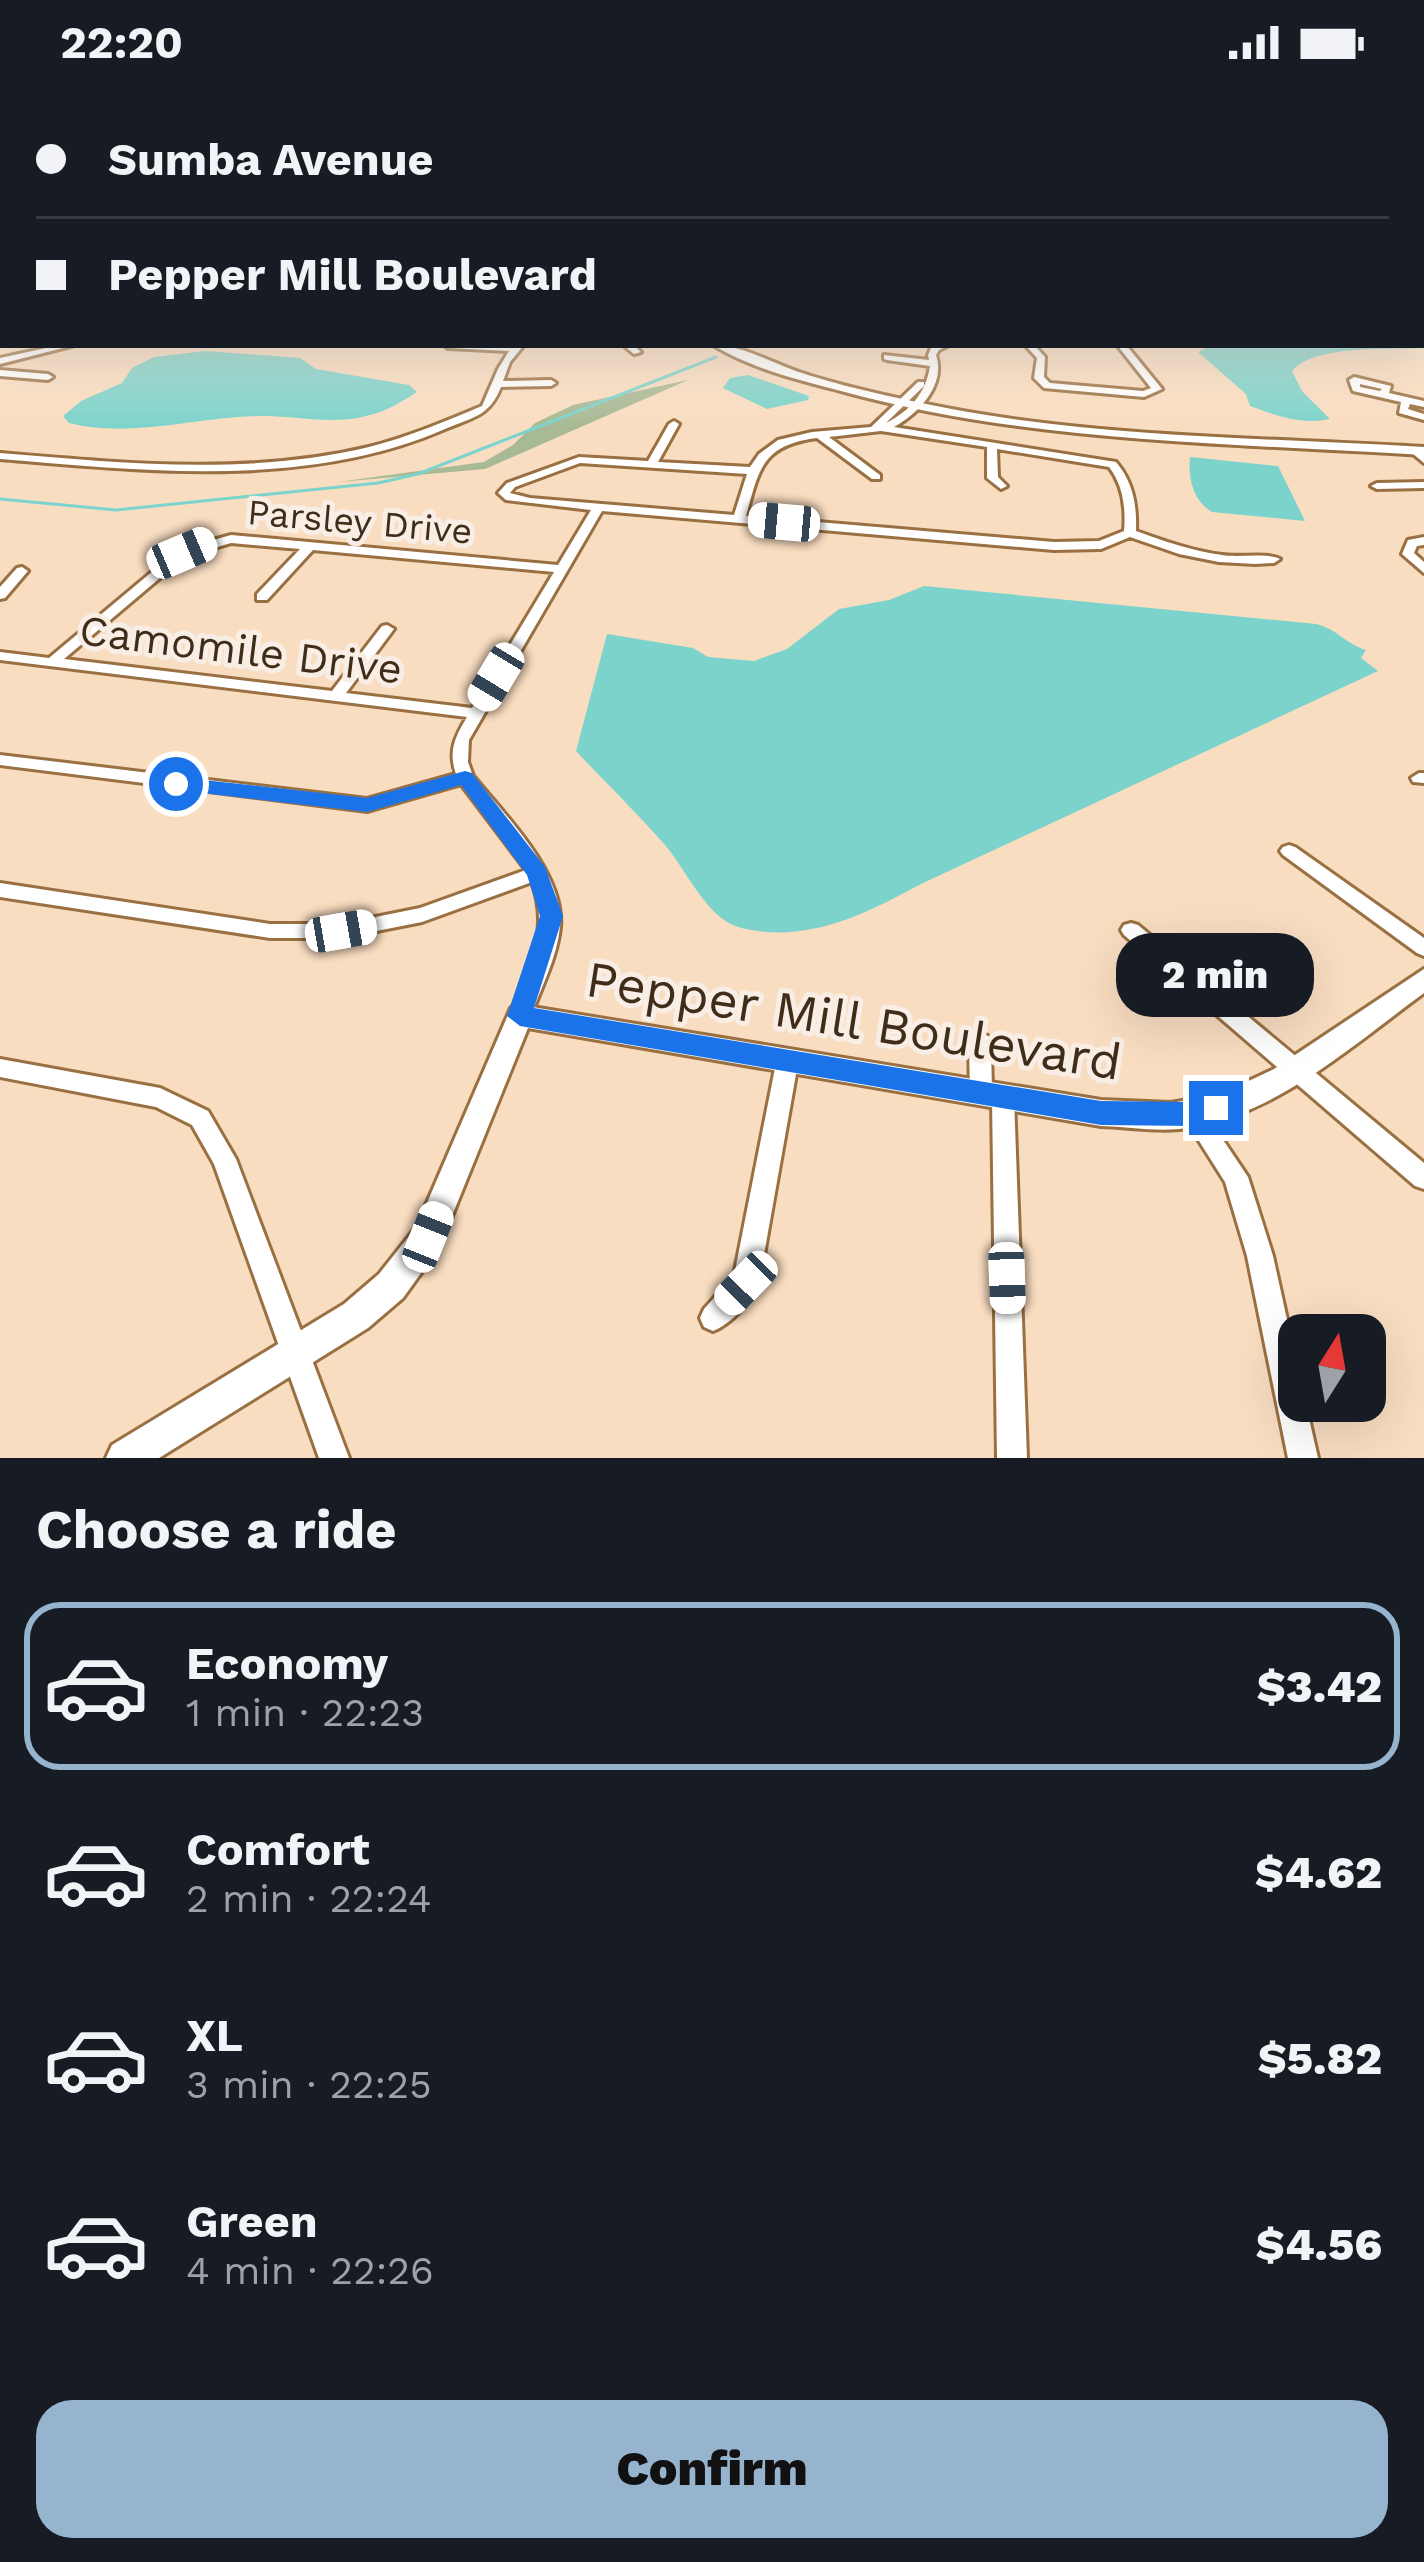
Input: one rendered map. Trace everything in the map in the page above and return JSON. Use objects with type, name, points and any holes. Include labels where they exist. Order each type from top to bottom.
[{"type":"street","points":[[0,362],[49,348]]},
{"type":"street","points":[[0,456],[155,469],[368,452],[485,408],[498,384],[499,368],[517,348]]},
{"type":"street","points":[[632,348],[638,352]]},
{"type":"street","points":[[726,348],[814,381],[1022,421],[1422,451]]},
{"type":"street","points":[[747,348],[910,400]]},
{"type":"street","points":[[739,518],[754,471],[768,451],[821,436],[890,425],[910,400],[933,387],[938,371],[935,348]]},
{"type":"street","points":[[1032,348],[1042,357],[1039,378],[1047,386],[1144,394],[1157,389],[1123,348]]},
{"type":"street","points":[[887,356],[935,364]]},
{"type":"street","points":[[0,374],[48,376]]},
{"type":"street","points":[[498,384],[551,383]]},
{"type":"street","points":[[1424,390],[1407,400],[1402,411],[1424,417]]},
{"type":"street","points":[[1382,395],[1424,404]]},
{"type":"street","points":[[653,462],[674,424]]},
{"type":"street","points":[[876,427],[1112,464],[1120,470],[1132,518],[1130,533]]},
{"type":"street","points":[[821,436],[876,477]]},
{"type":"street","points":[[992,446],[993,478],[1001,486]]},
{"type":"street","points":[[754,471],[579,460],[511,484],[505,493],[510,498],[598,508],[1054,546],[1101,545],[1130,533],[1186,554],[1238,564],[1274,559]]},
{"type":"street","points":[[1377,486],[1424,485]]},
{"type":"street","points":[[125,1458],[356,1316],[411,1263],[428,1237],[520,1016],[552,916],[537,873],[465,777],[461,740],[598,508]]},
{"type":"street","name":"Parsley Drive","points":[[52,662],[182,553],[231,538],[561,569]]},
{"type":"street","points":[[1424,542],[1412,543],[1408,554],[1424,569]]},
{"type":"street","points":[[262,596],[311,545]]},
{"type":"street","points":[[0,595],[22,571]]},
{"type":"street","points":[[336,696],[387,629]]},
{"type":"street","name":"Camomile Drive","points":[[0,656],[474,713]]},
{"type":"street","points":[[0,760],[367,805],[465,777]]},
{"type":"street","points":[[1289,851],[1424,948]]},
{"type":"street","points":[[0,890],[270,931],[341,931],[422,915],[537,873]]},
{"type":"street","points":[[1131,930],[1424,1178]]},
{"type":"street","name":"Pepper Mill Boulevard","points":[[520,1016],[1101,1113],[1192,1114],[1240,1101],[1295,1069],[1424,979]]},
{"type":"street","points":[[980,1042],[992,1096],[1012,1458]]},
{"type":"street","points":[[713,1318],[746,1283],[788,1063]]},
{"type":"street","points":[[0,1068],[160,1098],[200,1118],[224,1159],[334,1458]]},
{"type":"street","points":[[1192,1114],[1236,1177],[1260,1256],[1303,1458]]},
{"type":"green space","points":[[688,380],[485,469],[338,482],[484,462],[513,445],[535,423],[573,405]]},
{"type":"water","points":[[1206,348],[1424,348],[1335,352],[1303,362],[1292,371],[1302,391],[1330,419],[1319,421],[1250,406],[1246,394],[1198,352]]},
{"type":"water","points":[[205,351],[300,358],[316,369],[409,385],[417,392],[380,412],[340,420],[239,417],[118,429],[69,423],[63,416],[81,401],[122,383],[132,368],[154,357]]},
{"type":"water","points":[[748,375],[809,396],[808,400],[767,409],[723,388],[730,378]]},
{"type":"water","points":[[1190,457],[1278,466],[1305,521],[1212,512],[1193,489]]},
{"type":"water","points":[[924,586],[1316,624],[1366,650],[1361,658],[1378,671],[855,916],[786,932],[762,932],[727,922],[707,903],[665,845],[576,751],[607,634],[693,648],[708,657],[754,661],[787,649],[839,609],[889,600]]},
{"type":"waterway","points":[[0,499],[116,510],[378,483],[418,474],[716,357]]},
{"type":"route","points":[[176,784],[367,805],[465,777],[537,873],[552,916],[520,1016],[1101,1113],[1192,1114],[1216,1108]]}]
